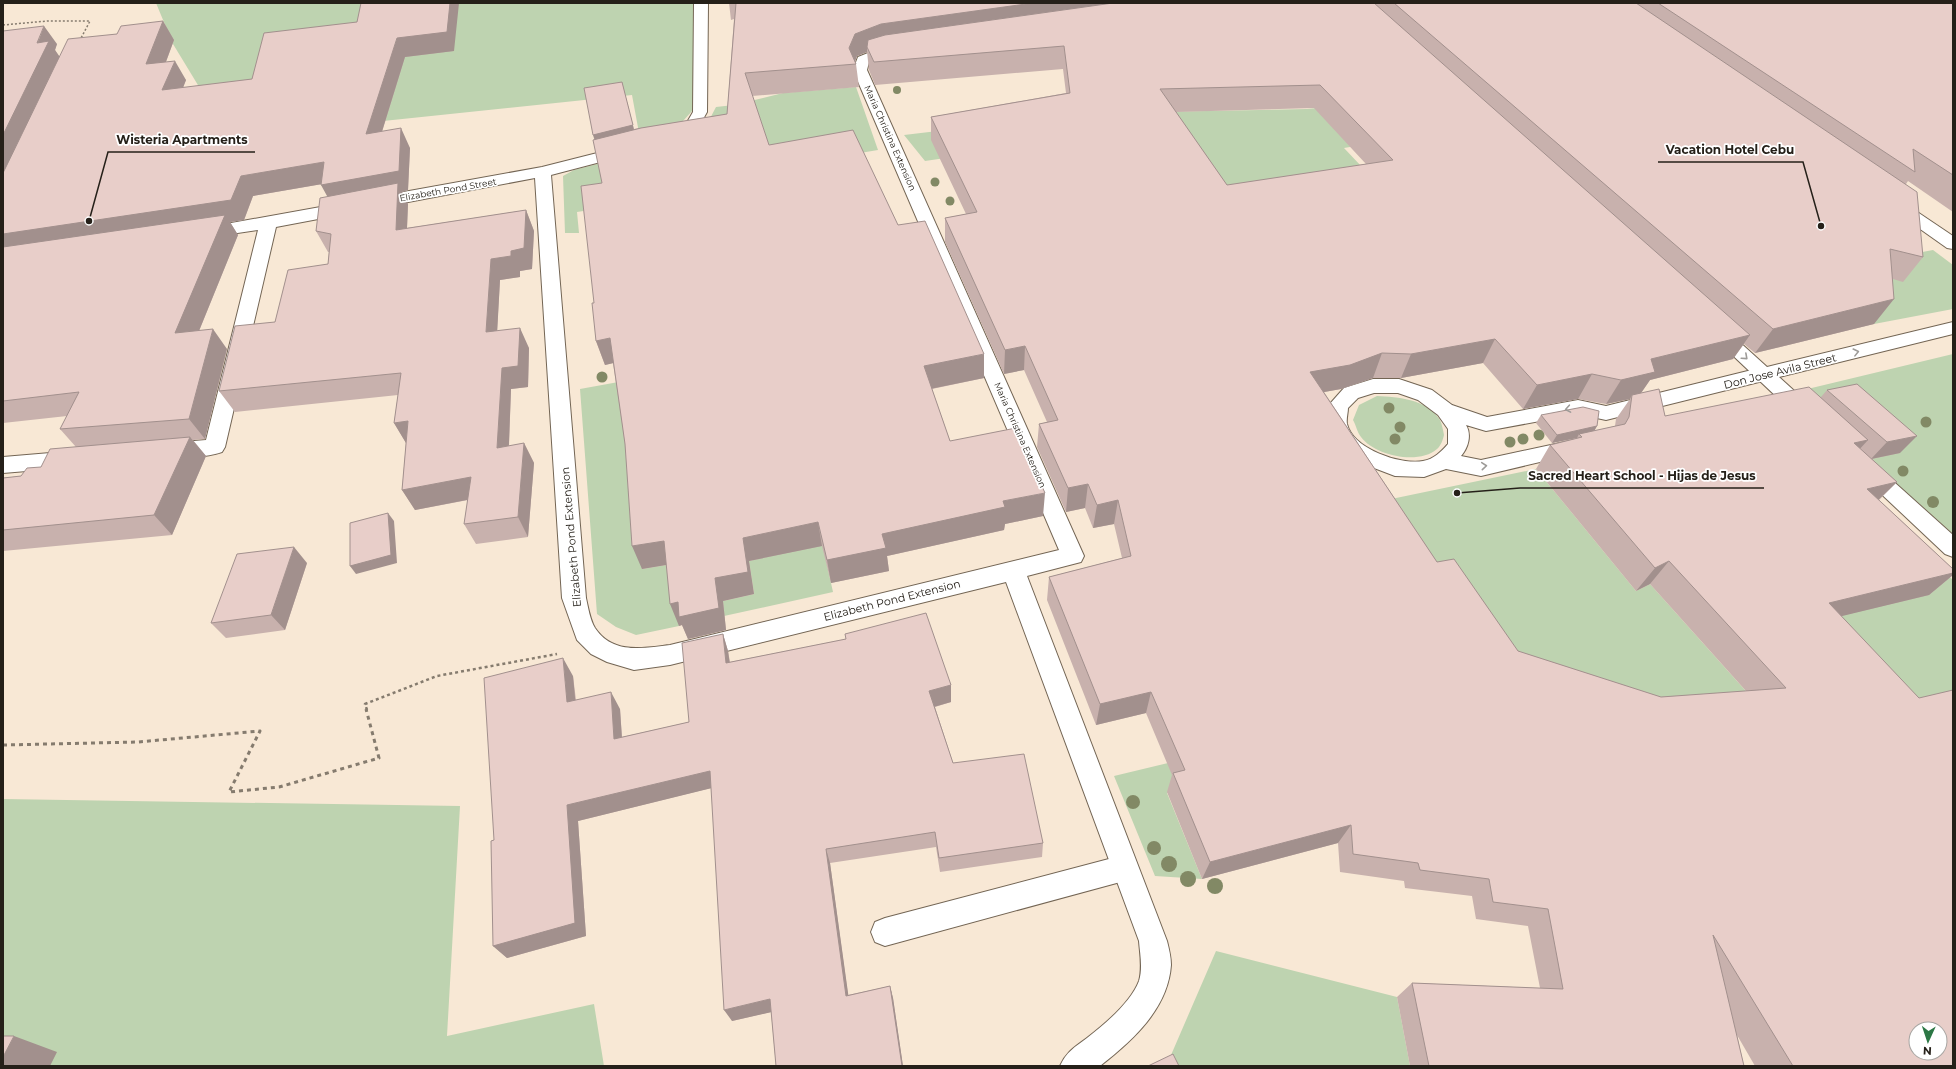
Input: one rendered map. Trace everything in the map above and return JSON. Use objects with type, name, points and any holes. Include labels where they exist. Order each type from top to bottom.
[{"type":"street","name":"Elizabeth Pond Street","points":[[190,235],[268,223],[544,172],[675,138],[692,127],[700,112],[702,3]]},
{"type":"street","name":"Maria Christina Extension","points":[[906,48],[882,52],[864,60],[860,70],[1073,556]]},
{"type":"street","name":"Elizabeth Pond Extension","points":[[544,172],[574,598],[584,633],[599,647],[615,655],[634,660],[670,655],[1073,556]]},
{"type":"street","points":[[1882,195],[1953,244]]},
{"type":"street","points":[[152,452],[216,447],[268,223]]},
{"type":"street","points":[[1705,321],[1821,427]]},
{"type":"street","name":"Don Jose Avila Street","points":[[1606,413],[1953,328]]},
{"type":"street","points":[[1373,386],[1399,386],[1425,395],[1446,410],[1486,424],[1578,407],[1606,413],[1599,439],[1481,468],[1446,461],[1424,469],[1395,468],[1368,458],[1348,443],[1337,424],[1338,406],[1351,393],[1373,386]]},
{"type":"street","points":[[1446,410],[1458,428],[1458,446],[1446,461]]},
{"type":"street","points":[[3,465],[90,457]]},
{"type":"street","points":[[1856,459],[1953,548]]},
{"type":"street","points":[[1013,570],[1124,868],[1153,941],[1156,966],[1149,992],[1135,1014],[1108,1042],[1076,1066]]},
{"type":"street","points":[[885,932],[1124,868]]},
{"type":"path","points":[[3,25],[46,21],[90,21],[79,42]]},
{"type":"path","points":[[3,744],[65,746],[138,742],[260,731],[229,792],[280,787],[379,758],[365,704],[437,676],[599,647]]},
{"type":"green space","points":[[156,3],[707,3],[703,99],[683,121],[639,133],[632,95],[212,139],[221,123],[173,44]]},
{"type":"green space","points":[[856,87],[878,150],[824,159],[705,128],[716,107],[734,105],[783,93]]},
{"type":"green space","points":[[1345,105],[1468,127],[1344,148],[1379,185],[1223,207],[1155,112],[1307,109]]},
{"type":"green space","points":[[963,128],[966,155],[925,161],[904,135]]},
{"type":"green space","points":[[644,152],[609,207],[577,212],[579,233],[565,233],[563,176],[574,170]]},
{"type":"green space","points":[[1933,250],[1953,265],[1953,309],[1874,324],[1871,274],[1901,256]]},
{"type":"green space","points":[[1953,354],[1953,534],[1795,392]]},
{"type":"green space","points":[[646,377],[642,569],[672,564],[679,626],[636,635],[616,627],[597,614],[580,389]]},
{"type":"green space","points":[[1377,396],[1412,400],[1420,403],[1434,413],[1441,422],[1444,435],[1438,448],[1429,454],[1420,457],[1409,457],[1386,453],[1368,444],[1361,437],[1353,420],[1359,405]]},
{"type":"green space","points":[[1536,469],[1636,591],[1650,584],[1762,709],[1640,718],[1474,664],[1372,503]]},
{"type":"green space","points":[[1873,505],[1953,580],[1953,704],[1890,719],[1805,625]]},
{"type":"green space","points":[[827,543],[825,556],[833,592],[724,616],[723,601],[754,594],[749,561]]},
{"type":"green space","points":[[1168,763],[1178,790],[1167,793],[1202,879],[1155,876],[1114,776]]},
{"type":"green space","points":[[3,799],[460,806],[447,1036],[594,1004],[604,1066],[3,1066]]},
{"type":"green space","points":[[1216,951],[1397,997],[1410,1066],[1170,1066],[1168,1062]]},
{"type":"building","points":[[361,3],[450,3],[447,32],[397,38],[366,134],[401,128],[399,171],[321,185],[324,162],[241,176],[231,200],[3,234],[3,173],[68,39],[117,34],[121,26],[163,21],[146,64],[175,61],[162,90],[252,79],[264,33],[357,22]]},
{"type":"building","points":[[736,3],[1033,3],[881,24],[855,34],[849,48],[856,64],[745,73],[769,145],[853,130],[898,225],[925,221],[984,354],[924,366],[950,441],[1016,428],[1045,493],[1003,501],[1005,507],[882,534],[886,548],[827,560],[818,522],[743,538],[748,572],[715,578],[719,608],[679,617],[678,602],[670,604],[664,541],[632,546],[625,444],[610,338],[596,341],[592,303],[594,303],[581,186],[602,183],[593,140],[641,128],[727,114]]},
{"type":"building","points":[[1113,3],[1374,3],[1750,335],[1651,359],[1655,372],[1621,380],[1592,374],[1537,385],[1495,339],[1411,354],[1382,353],[1350,365],[1310,372],[1437,562],[1454,559],[1518,651],[1661,697],[1786,688],[1669,561],[1655,568],[1550,445],[1582,437],[1579,434],[1625,424],[1629,417],[1632,395],[1659,389],[1665,416],[1809,387],[1868,440],[1854,443],[1897,482],[1867,489],[1953,569],[1953,573],[1829,603],[1919,698],[1953,690],[1953,1066],[1793,1066],[1713,935],[1744,1066],[1429,1066],[1412,983],[1563,989],[1548,909],[1493,902],[1489,879],[1420,870],[1418,863],[1353,854],[1351,825],[1210,862],[1173,773],[1185,770],[1151,692],[1100,704],[1049,577],[1131,556],[1118,500],[1097,505],[1088,484],[1068,488],[1039,424],[1058,420],[1025,346],[1005,350],[945,218],[977,212],[931,117],[1070,93],[1064,46],[874,62],[867,47],[868,40],[885,35]],"holes":[[[1320,85],[1393,160],[1227,185],[1160,89]]]},
{"type":"building","points":[[1394,3],[1636,3],[1917,192],[1923,257],[1890,249],[1894,299],[1773,329]]},
{"type":"building","points":[[1658,3],[1953,3],[1953,175],[1913,149],[1915,172]]},
{"type":"building","points":[[44,26],[37,43],[49,41],[3,135],[3,31]]},
{"type":"building","points":[[622,82],[633,125],[593,135],[584,88]]},
{"type":"building","points":[[398,183],[396,230],[526,210],[524,248],[511,251],[511,256],[491,259],[486,332],[520,328],[518,366],[502,368],[497,448],[524,443],[518,517],[464,524],[471,477],[402,490],[408,421],[394,423],[401,373],[219,391],[235,326],[275,322],[288,270],[328,264],[331,234],[316,231],[320,198]]},
{"type":"building","points":[[225,215],[175,333],[213,329],[189,419],[60,429],[79,392],[3,401],[3,247]]},
{"type":"building","points":[[1857,384],[1917,436],[1887,442],[1827,390]]},
{"type":"building","points":[[1583,407],[1599,411],[1597,426],[1557,435],[1541,415]]},
{"type":"building","points":[[190,437],[154,515],[3,530],[3,478],[21,476],[27,468],[41,467],[50,449]]},
{"type":"building","points":[[388,513],[391,555],[350,566],[350,523]]},
{"type":"building","points":[[294,547],[271,615],[211,623],[237,554]]},
{"type":"building","points":[[926,613],[951,685],[929,691],[953,763],[1024,754],[1043,843],[939,858],[935,832],[826,849],[846,996],[890,986],[902,1066],[776,1066],[770,999],[724,1010],[710,771],[567,805],[575,923],[493,946],[491,841],[494,840],[484,678],[563,658],[567,702],[611,692],[614,739],[689,722],[682,643],[723,634],[726,663],[846,639],[845,634]]},
{"type":"building","points":[[3,1036],[14,1036],[3,1057]]},
{"type":"building","points":[[1173,1054],[1179,1066],[1148,1066]]},
{"type":"place","name":"Wisteria Apartments","points":[[89,221]]},
{"type":"place","name":"Vacation Hotel Cebu","points":[[1821,226]]},
{"type":"place","name":"Sacred Heart School - Hijas de Jesus","points":[[1457,493]]}]
